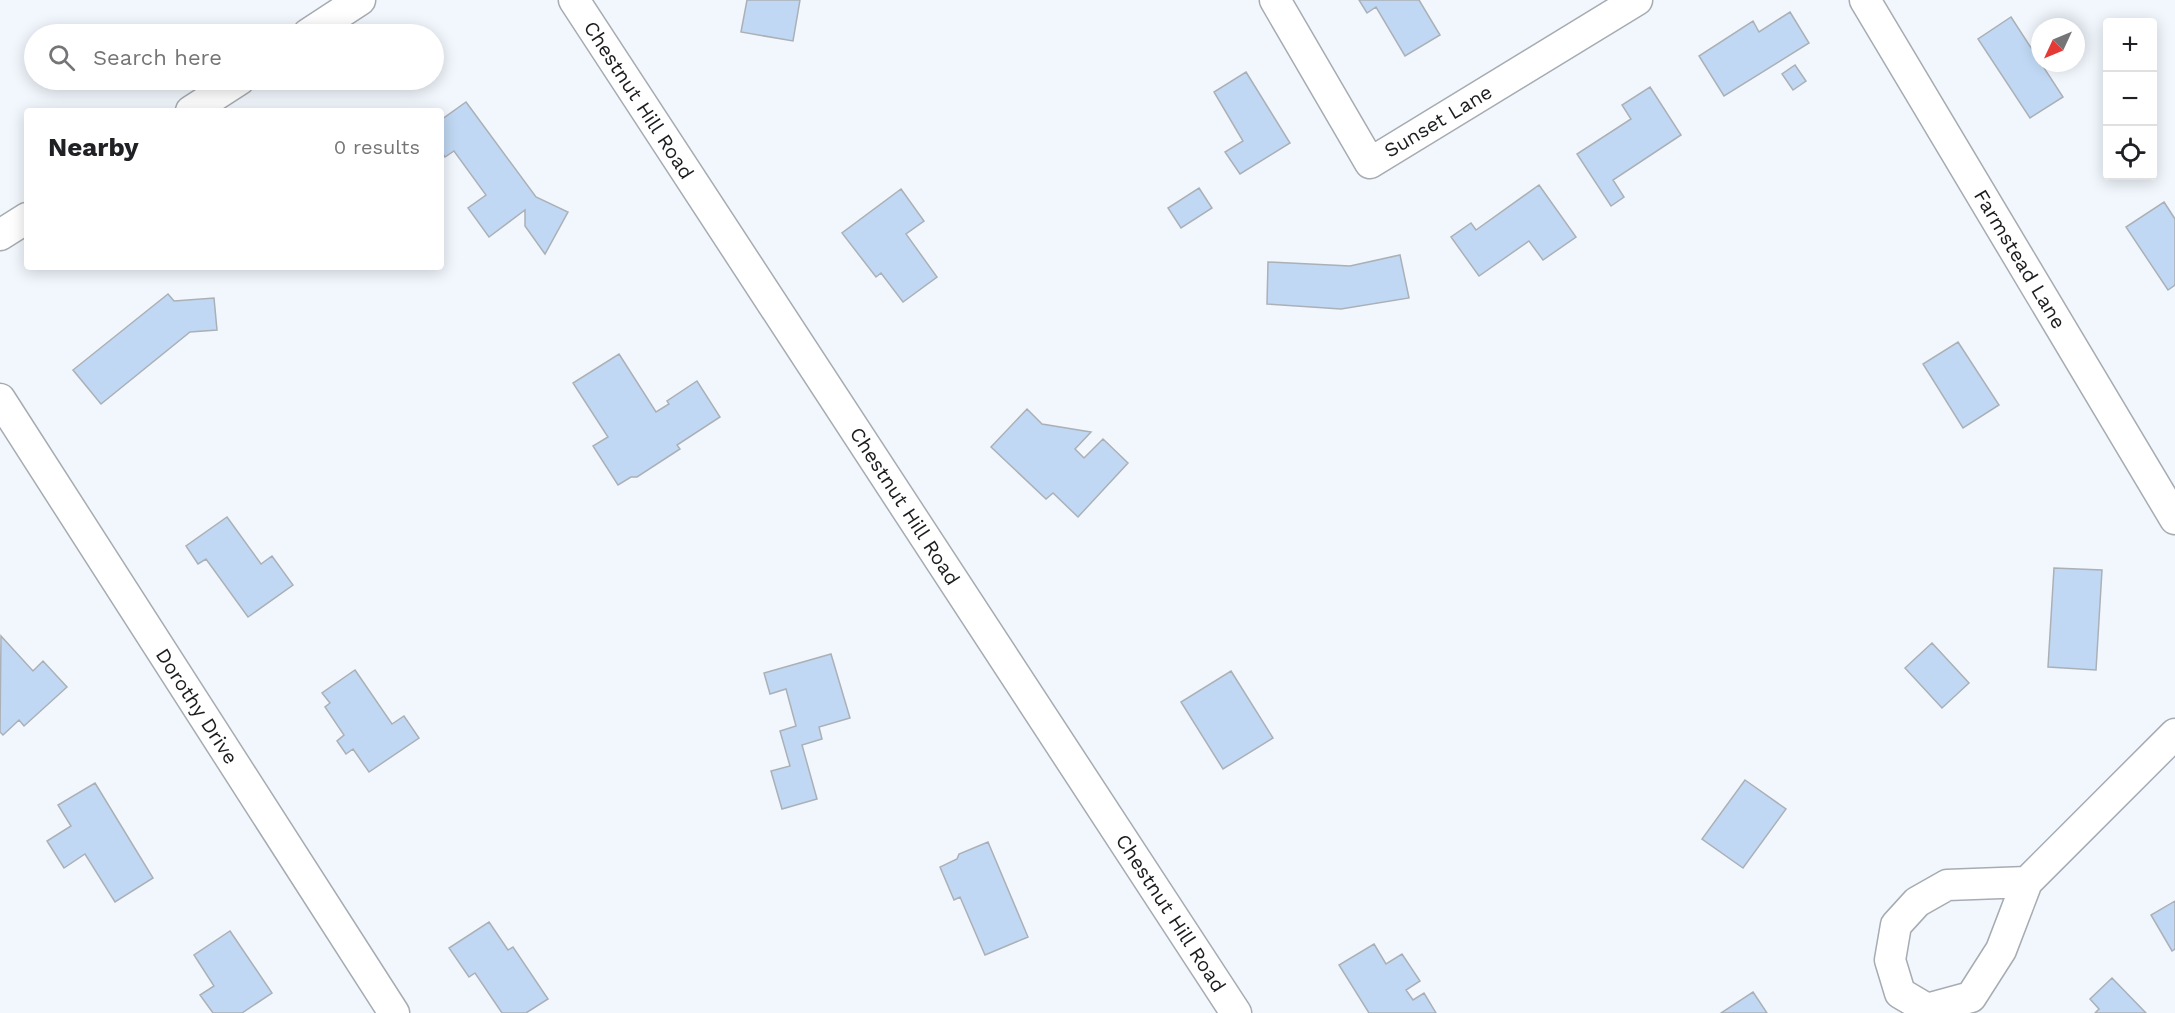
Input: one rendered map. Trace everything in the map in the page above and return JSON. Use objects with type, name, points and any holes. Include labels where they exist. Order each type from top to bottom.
[{"type":"street","points":[[323,24],[360,0]]},
{"type":"street","name":"Chestnut Hill Road","points":[[574,0],[1236,1013]]},
{"type":"street","name":"Sunset Lane","points":[[1275,0],[1370,163],[1637,0]]},
{"type":"street","name":"Farmstead Lane","points":[[1865,0],[2175,519]]},
{"type":"street","points":[[196,108],[224,90]]},
{"type":"street","points":[[0,236],[24,220]]},
{"type":"street","name":"Dorothy Drive","points":[[0,399],[394,1013]]},
{"type":"street","points":[[2027,882],[1947,885],[1917,902],[1896,925],[1890,960],[1900,993],[1927,1009],[1971,998],[2001,950],[2027,882],[2175,734]]},
{"type":"building","points":[[747,0],[800,0],[793,41],[741,32]]},
{"type":"building","points":[[1359,0],[1419,0],[1440,35],[1405,56],[1376,7],[1367,13]]},
{"type":"building","points":[[1790,12],[1809,43],[1724,96],[1699,56],[1753,21],[1759,32]]},
{"type":"building","points":[[2011,17],[2031,48],[2031,72],[2047,72],[2063,97],[2030,118],[1978,39]]},
{"type":"building","points":[[1795,65],[1806,81],[1793,90],[1782,74]]},
{"type":"building","points":[[1246,72],[1290,143],[1240,174],[1225,152],[1243,141],[1214,92]]},
{"type":"building","points":[[1650,87],[1681,135],[1613,180],[1624,197],[1611,206],[1577,154],[1631,119],[1622,105]]},
{"type":"building","points":[[466,102],[536,197],[568,212],[545,254],[525,226],[525,210],[489,237],[468,208],[486,195],[454,151],[444,156],[444,118]]},
{"type":"building","points":[[1539,185],[1576,237],[1543,260],[1529,241],[1479,276],[1451,237],[1471,223],[1476,230]]},
{"type":"building","points":[[1199,188],[1212,208],[1181,228],[1168,208]]},
{"type":"building","points":[[901,189],[924,221],[906,234],[937,277],[903,302],[881,273],[876,277],[842,233]]},
{"type":"building","points":[[2164,202],[2175,219],[2175,285],[2168,290],[2126,227]]},
{"type":"building","points":[[1400,255],[1409,298],[1341,309],[1267,304],[1268,262],[1350,266]]},
{"type":"building","points":[[168,294],[174,301],[214,298],[217,330],[190,332],[101,404],[73,370]]},
{"type":"building","points":[[1958,342],[1999,405],[1963,428],[1923,364]]},
{"type":"building","points":[[619,354],[656,412],[669,404],[667,401],[697,381],[720,417],[677,445],[680,449],[637,477],[631,477],[618,485],[593,446],[608,437],[573,383]]},
{"type":"building","points":[[1027,409],[1042,424],[1091,432],[1075,449],[1084,458],[1103,439],[1128,463],[1078,517],[1053,493],[1046,499],[991,447]]},
{"type":"building","points":[[227,517],[261,564],[272,556],[293,585],[248,617],[206,559],[198,564],[186,546]]},
{"type":"building","points":[[2054,568],[2102,570],[2096,670],[2048,667]]},
{"type":"building","points":[[1,636],[33,671],[43,661],[67,687],[24,726],[19,720],[3,735],[0,732]]},
{"type":"building","points":[[1932,643],[1969,683],[1942,708],[1905,668]]},
{"type":"building","points":[[831,654],[850,718],[819,727],[822,739],[802,745],[817,799],[782,809],[771,771],[790,766],[780,731],[796,726],[786,689],[770,694],[764,673]]},
{"type":"building","points":[[355,670],[392,724],[404,716],[419,738],[369,772],[353,749],[346,754],[337,741],[344,735],[325,707],[330,703],[322,693]]},
{"type":"building","points":[[1231,671],[1273,738],[1223,769],[1181,702]]},
{"type":"building","points":[[1745,780],[1786,809],[1743,868],[1702,839]]},
{"type":"building","points":[[95,783],[153,878],[115,902],[85,854],[64,868],[47,841],[71,826],[58,805]]},
{"type":"building","points":[[988,842],[1028,937],[985,955],[960,897],[954,900],[940,867],[957,859],[959,854]]},
{"type":"building","points":[[2175,901],[2175,949],[2172,951],[2151,915]]},
{"type":"building","points":[[489,922],[508,950],[513,947],[548,999],[526,1013],[502,1013],[475,973],[469,977],[449,948]]},
{"type":"building","points":[[230,931],[272,993],[242,1013],[213,1013],[200,995],[214,986],[194,955]]},
{"type":"building","points":[[1374,944],[1386,964],[1402,954],[1420,981],[1406,990],[1413,1000],[1424,993],[1436,1013],[1369,1013],[1339,965]]},
{"type":"building","points":[[2112,978],[2146,1013],[2095,1013],[2099,1009],[2090,999]]},
{"type":"building","points":[[1753,992],[1767,1013],[1721,1013]]}]
